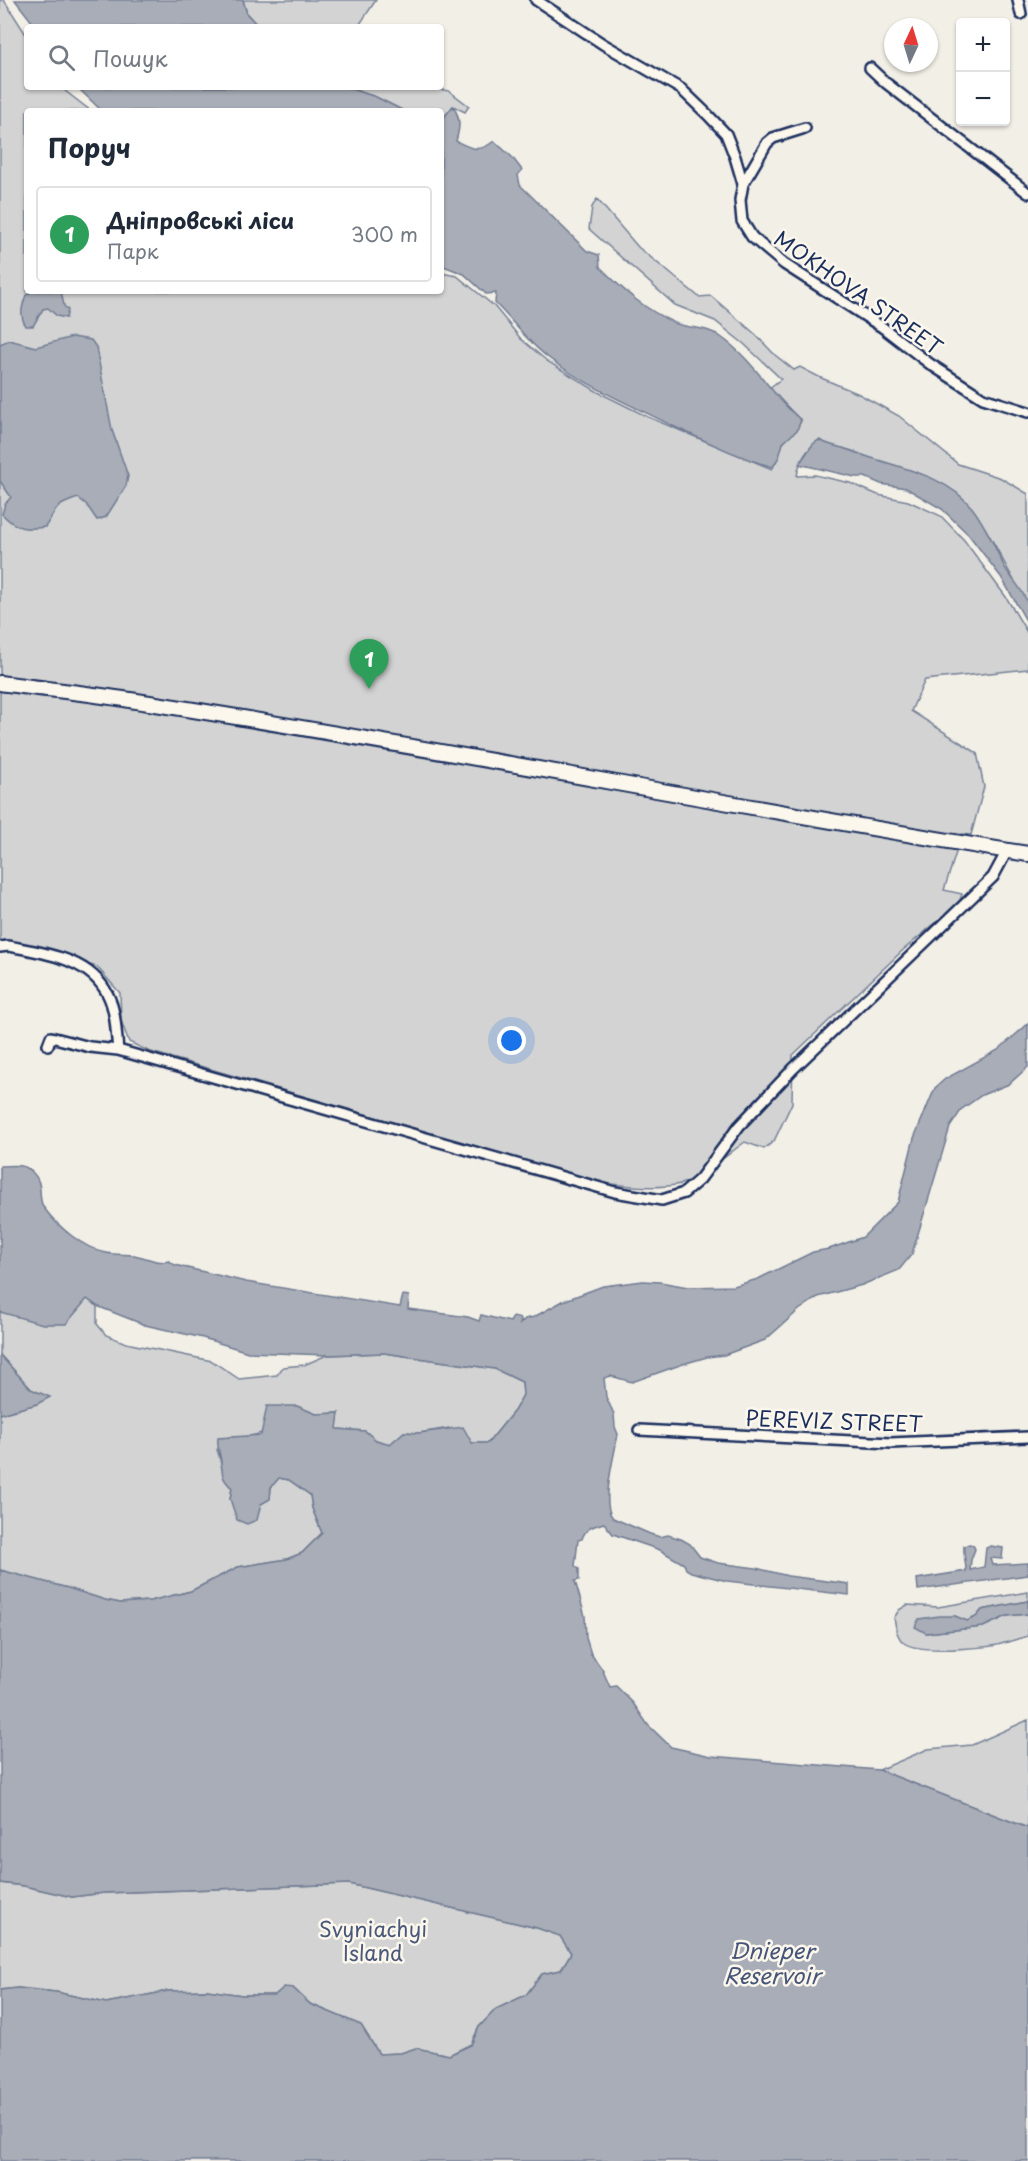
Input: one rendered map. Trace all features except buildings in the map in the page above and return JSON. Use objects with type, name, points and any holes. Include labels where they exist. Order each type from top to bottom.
[{"type":"main road","points":[[0,682],[127,699],[345,735],[1028,854]]},
{"type":"street","name":"MOKHOVA STREET","points":[[536,0],[603,44],[681,89],[726,134],[743,184],[740,200],[742,221],[752,237],[784,264],[882,327],[930,364],[983,398],[1028,412]]},
{"type":"street","points":[[1018,0],[1021,14]]},
{"type":"street","points":[[870,68],[1028,193]]},
{"type":"street","points":[[743,184],[767,143],[773,138],[805,128]]},
{"type":"street","points":[[48,1045],[51,1037],[90,1047],[118,1050],[615,1192],[663,1200],[684,1193],[700,1179],[739,1126],[793,1069],[993,877],[1007,850]]},
{"type":"street","points":[[0,946],[65,958],[82,967],[99,981],[111,1004],[118,1050]]},
{"type":"street","name":"PEREVIZ STREET","points":[[639,1430],[891,1443],[1028,1437]]},
{"type":"green space","points":[[0,0],[4,0],[24,31],[24,90],[64,90],[87,108],[24,108],[24,294],[444,294],[444,274],[457,276],[494,306],[521,339],[547,361],[598,392],[648,417],[772,469],[782,445],[801,421],[769,388],[781,379],[744,344],[715,321],[675,305],[589,229],[592,207],[597,199],[638,247],[699,297],[711,296],[794,370],[800,367],[859,394],[899,416],[958,464],[1001,478],[1028,494],[1028,604],[984,527],[956,495],[938,482],[819,440],[804,456],[797,476],[815,475],[850,483],[878,495],[908,501],[941,516],[964,540],[1006,597],[1028,634],[1028,669],[925,680],[911,711],[977,753],[984,787],[971,835],[962,834],[944,890],[962,894],[959,903],[902,951],[793,1055],[792,1103],[774,1141],[764,1149],[745,1142],[705,1172],[691,1180],[672,1186],[648,1187],[603,1183],[148,1051],[129,1042],[121,1021],[120,993],[97,967],[12,943],[0,942]]},
{"type":"green space","points":[[243,0],[376,0],[360,24],[256,24],[247,14]]},
{"type":"green space","points":[[354,90],[443,90],[449,91],[469,106],[465,112],[453,106],[444,117],[444,108],[398,108]]},
{"type":"green space","points":[[0,1277],[87,1299],[97,1306],[97,1324],[106,1335],[126,1343],[212,1361],[239,1379],[277,1375],[283,1367],[304,1365],[327,1355],[384,1353],[495,1369],[522,1382],[523,1395],[514,1411],[488,1443],[472,1443],[449,1428],[419,1433],[404,1432],[390,1444],[376,1440],[365,1431],[336,1429],[339,1413],[316,1414],[297,1406],[274,1426],[259,1434],[229,1437],[217,1450],[224,1474],[232,1488],[230,1499],[261,1504],[270,1498],[271,1487],[279,1478],[289,1480],[310,1495],[312,1508],[322,1533],[302,1553],[287,1559],[238,1567],[191,1591],[150,1601],[120,1603],[105,1600],[0,1570],[0,1414],[37,1404],[31,1389],[0,1355]]},
{"type":"green space","points":[[1028,1592],[1028,1601],[982,1610],[976,1617],[967,1621],[955,1616],[926,1633],[983,1627],[1007,1616],[1028,1614],[1028,1636],[992,1646],[960,1649],[921,1648],[904,1643],[899,1638],[894,1618],[899,1610],[907,1605],[938,1607]]},
{"type":"green space","points":[[1028,1720],[1028,1828],[879,1770],[928,1749],[972,1745]]},
{"type":"green space","name":"Svyniachyi Island","points":[[0,1883],[72,1897],[104,1893],[349,1884],[537,1928],[560,1936],[571,1953],[561,1970],[542,1974],[526,1995],[496,2009],[479,2027],[471,2044],[449,2055],[416,2048],[401,2053],[379,2054],[361,2025],[310,2004],[293,1988],[284,1988],[275,1995],[242,1995],[207,1990],[168,1991],[106,2003],[56,1992],[18,1988],[0,1990]]},
{"type":"water","points":[[15,0],[243,0],[247,14],[256,24],[34,24]]},
{"type":"water","points":[[80,90],[354,90],[398,108],[99,108]]},
{"type":"water","points":[[453,106],[459,123],[456,141],[480,148],[494,141],[512,157],[522,170],[518,175],[520,185],[587,251],[599,255],[600,267],[636,299],[665,319],[677,324],[711,331],[743,356],[801,420],[797,430],[783,443],[773,467],[699,438],[627,404],[580,378],[542,353],[528,339],[495,303],[496,293],[486,294],[464,274],[444,266],[444,117]]},
{"type":"water","points":[[62,294],[64,306],[68,310],[66,318],[57,316],[48,308],[43,309],[33,326],[26,326],[22,318],[22,311],[26,295]]},
{"type":"water","points":[[72,337],[91,340],[96,347],[112,430],[128,476],[126,486],[106,517],[97,520],[86,504],[78,498],[60,506],[45,527],[21,527],[2,514],[5,504],[11,497],[0,481],[0,344],[9,340],[36,347]]},
{"type":"water","points":[[819,440],[934,479],[962,497],[982,522],[1004,566],[1024,595],[1028,605],[1028,624],[1001,577],[969,535],[942,509],[906,488],[799,464],[813,444]]},
{"type":"water","name":"Dnieper Reservoir","points":[[1028,1024],[1028,1067],[1009,1084],[982,1095],[962,1109],[950,1127],[912,1254],[899,1270],[862,1285],[818,1297],[799,1310],[765,1340],[724,1355],[683,1364],[632,1382],[611,1376],[604,1378],[606,1397],[614,1414],[618,1434],[608,1491],[609,1511],[613,1518],[650,1534],[660,1537],[668,1535],[681,1539],[690,1544],[700,1557],[718,1563],[849,1584],[849,1595],[727,1581],[691,1572],[684,1564],[660,1550],[613,1534],[604,1523],[590,1528],[582,1539],[578,1540],[575,1566],[579,1569],[579,1580],[575,1581],[585,1616],[586,1638],[591,1654],[602,1669],[610,1687],[616,1686],[633,1703],[648,1725],[671,1747],[711,1756],[879,1770],[1028,1828],[1028,2161],[0,2161],[0,1990],[18,1988],[56,1992],[106,2003],[168,1991],[207,1990],[242,1995],[275,1995],[284,1987],[293,1988],[310,2004],[361,2025],[379,2054],[401,2053],[416,2048],[449,2055],[471,2045],[479,2027],[496,2009],[526,1995],[542,1974],[561,1970],[571,1953],[560,1936],[537,1928],[349,1884],[104,1893],[72,1897],[0,1883],[0,1570],[120,1603],[150,1601],[191,1591],[238,1567],[287,1559],[302,1553],[322,1533],[312,1508],[310,1495],[289,1480],[279,1478],[271,1487],[270,1499],[261,1504],[257,1520],[247,1524],[237,1520],[230,1499],[232,1488],[222,1473],[218,1438],[261,1435],[267,1406],[297,1406],[316,1414],[339,1413],[337,1429],[365,1431],[376,1440],[390,1444],[404,1432],[419,1433],[463,1427],[472,1443],[488,1443],[514,1411],[523,1395],[522,1382],[495,1369],[384,1353],[327,1355],[248,1352],[203,1338],[145,1325],[97,1306],[87,1299],[66,1324],[43,1324],[0,1312],[0,1166],[12,1165],[28,1168],[36,1176],[40,1186],[42,1204],[50,1215],[72,1236],[89,1247],[109,1254],[134,1255],[161,1262],[169,1261],[175,1265],[246,1282],[400,1307],[403,1295],[409,1296],[408,1309],[468,1317],[479,1321],[481,1315],[510,1322],[513,1317],[521,1319],[520,1324],[525,1319],[534,1317],[563,1301],[603,1286],[643,1281],[688,1287],[734,1286],[758,1279],[813,1252],[863,1237],[898,1202],[914,1138],[935,1088],[945,1079],[998,1050]]},
{"type":"water","points":[[0,1355],[31,1389],[50,1397],[37,1404],[0,1414]]},
{"type":"water","points":[[969,1544],[975,1549],[970,1570],[984,1567],[986,1548],[991,1546],[1003,1548],[1002,1559],[990,1558],[992,1565],[1028,1563],[1028,1575],[918,1590],[917,1579],[966,1571],[964,1546]]},
{"type":"water","points":[[1028,1601],[1028,1614],[1007,1616],[983,1627],[926,1633],[915,1627],[919,1619],[955,1616],[967,1621],[976,1617],[982,1610]]},
{"type":"place","name":"Дніпровські ліси","points":[[369,689]]}]
